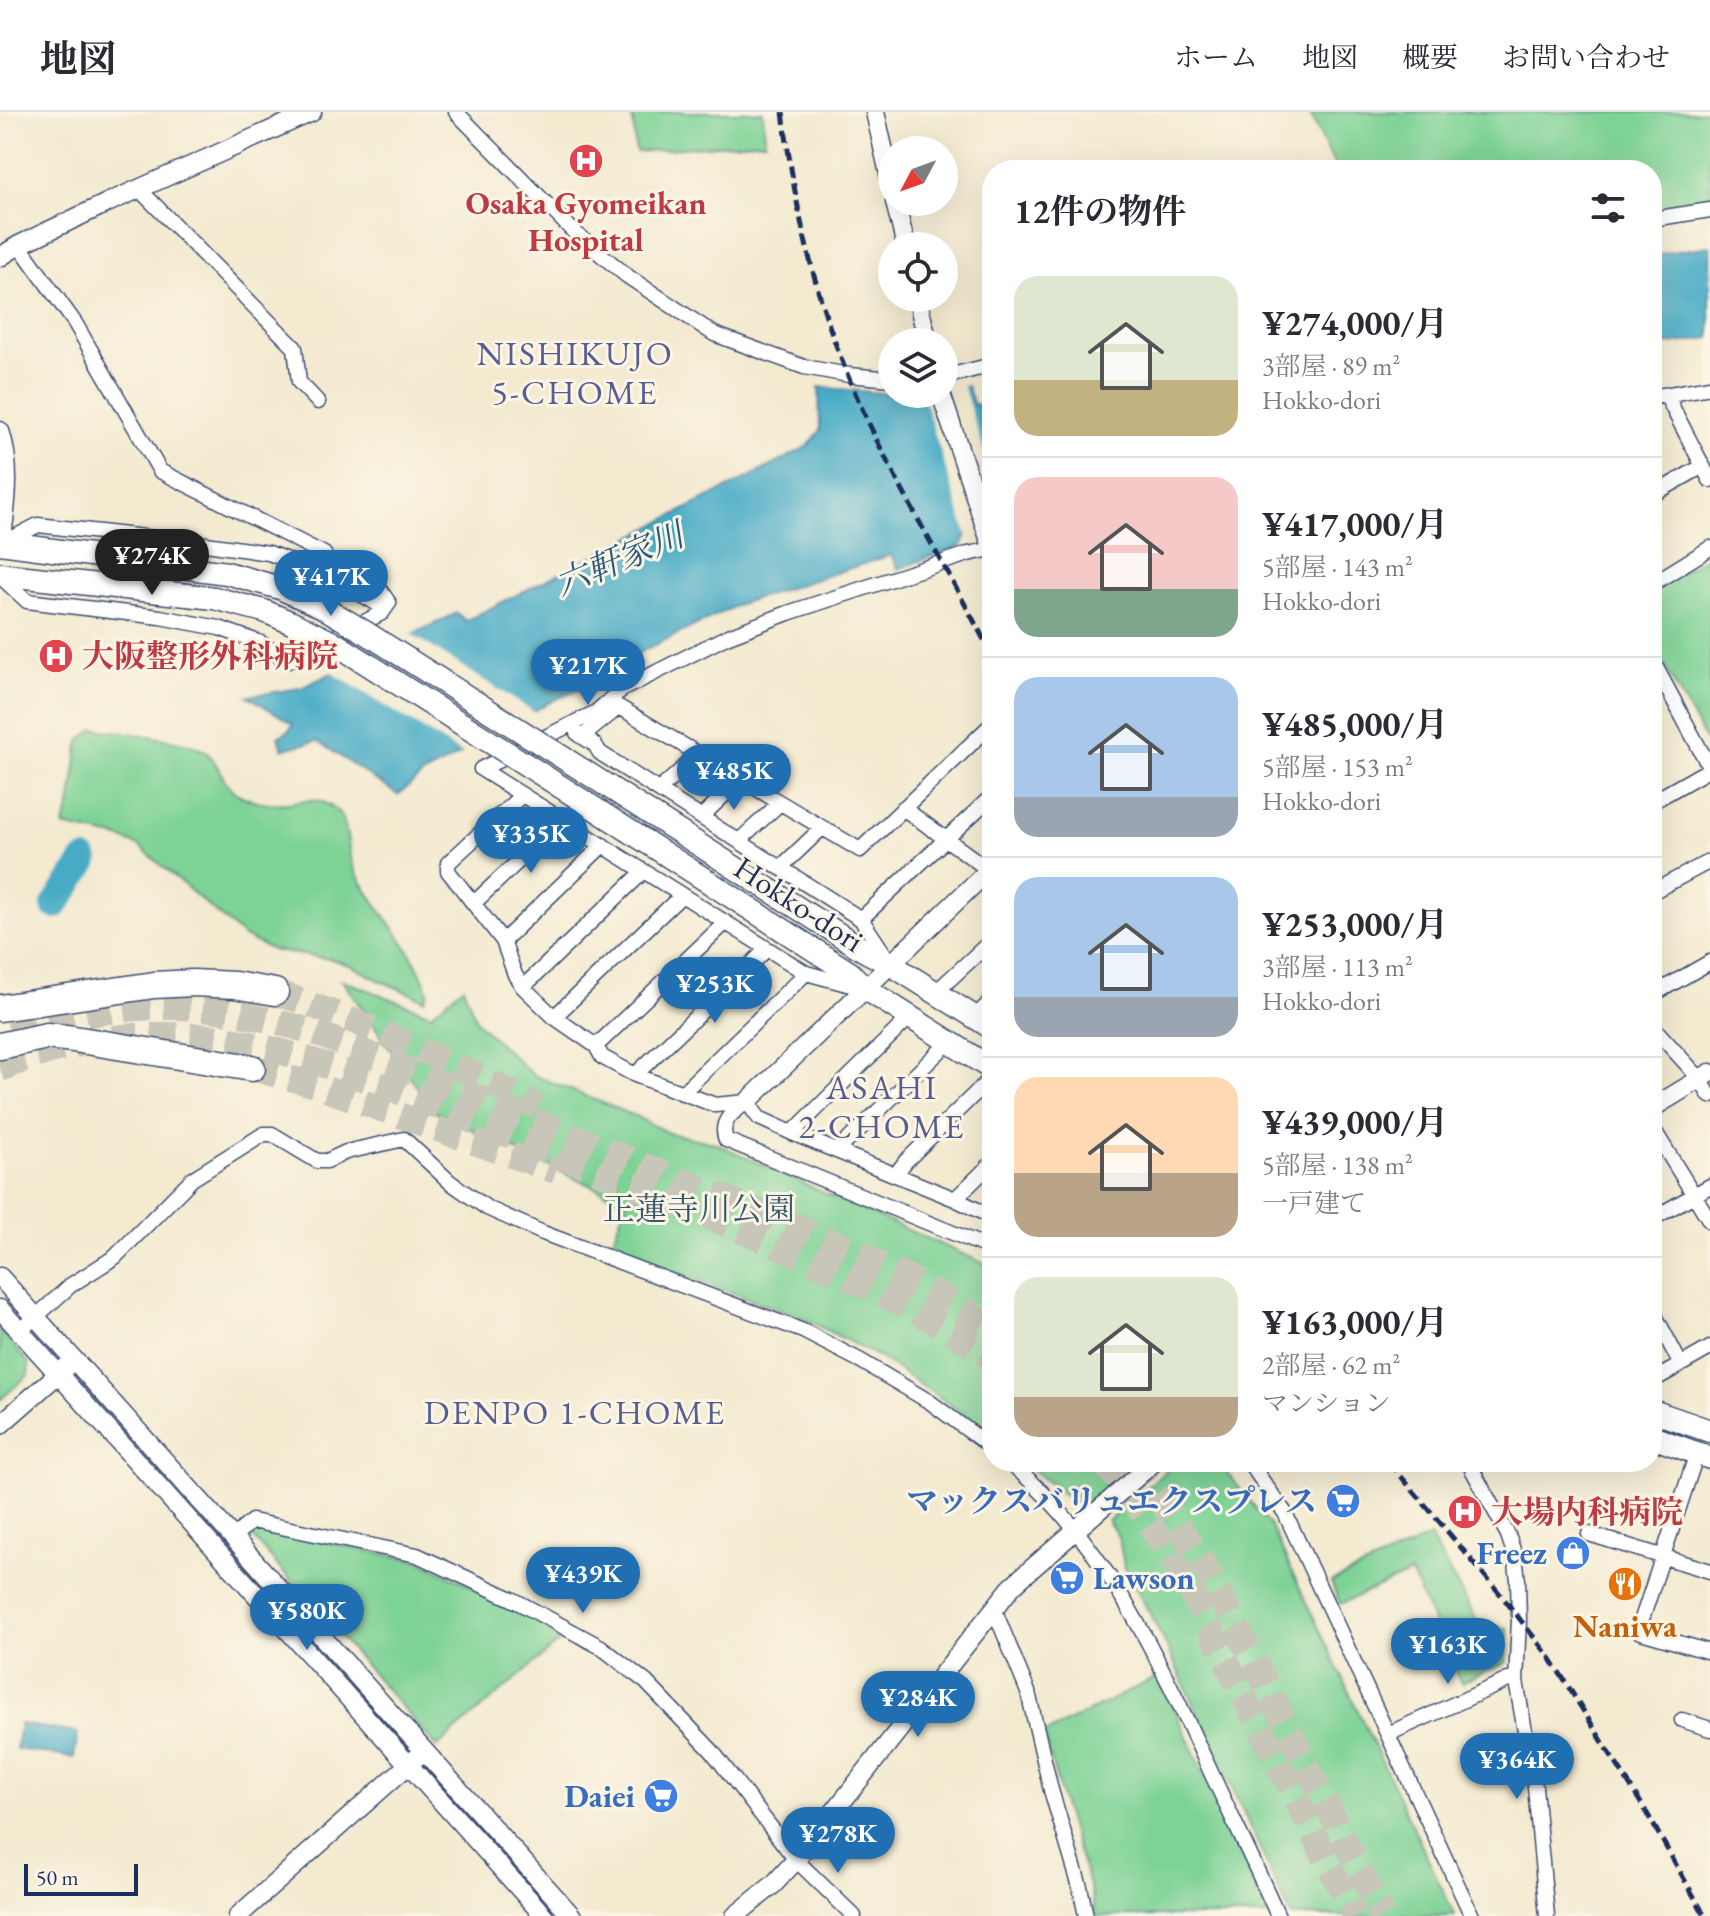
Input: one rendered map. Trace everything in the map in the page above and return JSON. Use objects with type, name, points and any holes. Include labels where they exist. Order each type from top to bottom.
[{"type":"highway","points":[[0,1008],[154,985],[221,984],[275,992]]},
{"type":"highway","points":[[0,1046],[47,1036],[252,1068]]},
{"type":"main road","name":"Hokko-dori","points":[[1,544],[227,573],[280,588],[323,607],[982,1022]]},
{"type":"main road","name":"Hokko-dori","points":[[0,575],[214,598],[264,611],[339,646],[850,973],[866,989],[982,1063]]},
{"type":"main road","points":[[1662,1414],[1710,1431]]},
{"type":"main road","points":[[1662,1441],[1704,1456]]},
{"type":"street","points":[[0,257],[19,245],[139,189],[312,112]]},
{"type":"street","points":[[456,112],[574,232],[627,276],[714,334],[804,367],[878,378]]},
{"type":"street","points":[[875,112],[880,136]]},
{"type":"street","points":[[139,189],[295,348],[299,382],[318,402]]},
{"type":"street","points":[[1662,217],[1710,210]]},
{"type":"street","points":[[19,245],[75,323],[160,471],[324,554],[337,580]]},
{"type":"street","points":[[958,374],[982,368]]},
{"type":"street","points":[[1662,395],[1710,387]]},
{"type":"street","points":[[1662,401],[1706,473],[1662,491]]},
{"type":"street","points":[[945,408],[982,523]]},
{"type":"street","points":[[0,431],[8,494],[1,544]]},
{"type":"street","points":[[1,544],[38,525],[269,553],[337,580],[381,606],[382,613]]},
{"type":"street","points":[[1662,578],[1710,548]]},
{"type":"street","points":[[866,989],[806,973],[481,769],[596,712],[621,690],[726,637],[788,613],[982,551]]},
{"type":"street","points":[[0,575],[27,601],[160,617],[219,628],[261,643],[288,661],[382,613],[389,603],[376,584],[339,562],[311,569]]},
{"type":"street","points":[[1662,686],[1710,768],[1662,796]]},
{"type":"street","points":[[582,737],[619,707],[860,850],[982,733]]},
{"type":"street","points":[[570,725],[595,745],[600,753],[861,919],[892,965]]},
{"type":"street","points":[[659,790],[699,754]]},
{"type":"street","points":[[701,817],[741,779]]},
{"type":"street","points":[[522,795],[448,863],[448,871],[503,941],[515,975],[523,987],[554,1017],[596,1046],[602,1057],[635,1075],[715,1105],[747,1102]]},
{"type":"street","points":[[739,841],[780,803]]},
{"type":"street","points":[[861,919],[982,806]]},
{"type":"street","points":[[903,808],[982,862]]},
{"type":"street","points":[[474,903],[562,820]]},
{"type":"street","points":[[780,868],[822,828]]},
{"type":"street","points":[[503,941],[603,845]]},
{"type":"street","points":[[1662,887],[1710,861]]},
{"type":"street","points":[[523,987],[644,871]]},
{"type":"street","points":[[982,877],[729,1116],[723,1132],[726,1140],[982,1245]]},
{"type":"street","points":[[554,1017],[682,895]]},
{"type":"street","points":[[596,1046],[725,923]]},
{"type":"street","points":[[635,1075],[767,949]]},
{"type":"street","points":[[935,993],[982,949]]},
{"type":"street","points":[[1662,989],[1710,962]]},
{"type":"street","points":[[682,1093],[806,973]]},
{"type":"street","points":[[792,1133],[910,1017]]},
{"type":"street","points":[[1662,1039],[1705,1076],[1710,1096]]},
{"type":"street","points":[[837,1151],[949,1042]]},
{"type":"street","points":[[1662,1102],[1705,1076]]},
{"type":"street","points":[[895,1175],[982,1087]]},
{"type":"street","points":[[747,1102],[759,1118],[982,1212]]},
{"type":"street","points":[[20,1331],[71,1285],[115,1257],[192,1179],[264,1134],[272,1134],[317,1161],[327,1161],[346,1152],[404,1139],[430,1166],[487,1208],[543,1233],[803,1331],[930,1402],[982,1441]]},
{"type":"street","points":[[1662,1143],[1710,1221]]},
{"type":"street","points":[[955,1199],[982,1173]]},
{"type":"street","points":[[1662,1213],[1710,1186]]},
{"type":"street","points":[[0,1277],[572,1916]]},
{"type":"street","points":[[0,1309],[544,1916]]},
{"type":"street","points":[[1662,1329],[1681,1365]]},
{"type":"street","points":[[1662,1375],[1710,1348]]},
{"type":"street","points":[[0,1425],[74,1360]]},
{"type":"street","points":[[1704,1456],[1662,1556],[1638,1631],[1710,1652]]},
{"type":"street","points":[[1021,1472],[1069,1520],[1126,1602],[1164,1671],[1278,1916]]},
{"type":"street","points":[[747,1912],[796,1860],[1013,1585],[1142,1472]]},
{"type":"street","points":[[1256,1472],[1285,1513],[1472,1916]]},
{"type":"street","points":[[1473,1472],[1508,1535],[1515,1556],[1519,1620],[1516,1681],[1535,1787],[1547,1916]]},
{"type":"street","points":[[232,1538],[252,1521],[417,1555],[512,1599],[592,1641],[646,1682],[712,1751],[796,1860],[854,1916]]},
{"type":"street","points":[[1589,1534],[1710,1571]]},
{"type":"street","points":[[994,1609],[1028,1692],[1086,1916]]},
{"type":"street","points":[[1388,1734],[1504,1682],[1516,1681]]},
{"type":"street","points":[[1682,1720],[1710,1729]]},
{"type":"street","points":[[238,1916],[424,1751]]},
{"type":"green space","points":[[632,112],[763,112],[765,141],[636,152]]},
{"type":"green space","points":[[1309,112],[1710,112],[1710,203],[1662,210],[1662,160],[1332,160]]},
{"type":"green space","points":[[1710,555],[1710,749],[1662,661],[1662,584]]},
{"type":"green space","points":[[94,729],[153,737],[199,748],[213,760],[234,791],[252,800],[279,803],[314,800],[324,802],[338,812],[345,825],[356,872],[414,960],[428,992],[425,1000],[352,966],[331,959],[275,951],[244,937],[139,846],[120,838],[63,826],[70,807],[79,745]]},
{"type":"green space","name":"正蓮寺川公園","points":[[342,980],[431,1014],[463,987],[477,1022],[533,1075],[635,1116],[668,1133],[715,1143],[982,1263],[982,1428],[881,1358],[805,1319],[610,1248],[626,1202],[435,1112]]},
{"type":"green space","points":[[0,1330],[29,1363],[28,1375],[0,1400]]},
{"type":"green space","points":[[1035,1472],[1128,1472],[1084,1510]]},
{"type":"green space","points":[[1164,1472],[1226,1472],[1271,1527],[1455,1916],[1291,1916],[1162,1636],[1124,1566],[1119,1538],[1108,1521]]},
{"type":"green space","points":[[254,1528],[420,1561],[568,1634],[437,1747],[249,1533]]},
{"type":"green space","points":[[1430,1537],[1480,1626],[1508,1628],[1507,1662],[1461,1683],[1411,1573],[1340,1604],[1331,1582]]},
{"type":"green space","points":[[1159,1676],[1269,1916],[1096,1916],[1044,1734]]},
{"type":"water","points":[[1710,246],[1710,338],[1662,345],[1662,253]]},
{"type":"water","name":"六軒家川","points":[[967,386],[974,405],[982,403],[982,529],[967,534],[961,546],[898,569],[891,555],[739,604],[590,677],[594,684],[532,712],[424,774],[398,795],[317,741],[283,749],[278,737],[293,724],[248,696],[301,688],[457,613],[465,621],[777,463],[808,446],[820,431],[819,387],[878,393],[878,408],[958,408],[958,389]]},
{"type":"water","points":[[20,1724],[78,1733],[74,1758],[16,1749]]},
{"type":"pier","points":[[963,385],[982,445],[982,530],[967,535],[927,408],[958,408],[958,386]]},
{"type":"pier","points":[[408,632],[537,714],[466,756],[328,670]]},
{"type":"waterway","points":[[55,905],[85,861]]},
{"type":"tunnel","points":[[275,992],[409,1044],[538,1107]]},
{"type":"tunnel","points":[[11,1035],[61,1020],[112,1010],[165,1007],[229,1012],[314,1032],[843,1246],[927,1287],[982,1323]]},
{"type":"tunnel","points":[[0,1069],[75,1045],[154,1035],[229,1040],[292,1055],[453,1113],[773,1244],[899,1302],[982,1351]]},
{"type":"tunnel","points":[[252,1068],[312,1084],[556,1171]]},
{"type":"tunnel","points":[[1111,1472],[1152,1527],[1194,1597],[1355,1916]]},
{"type":"tunnel","points":[[1140,1472],[1215,1585],[1383,1916]]},
{"type":"railway","points":[[783,112],[809,256],[842,361],[887,461],[982,637]]},
{"type":"railway","points":[[1397,1472],[1551,1659],[1644,1808],[1705,1916]]},
{"type":"place","name":"Osaka Gyomeikan Hospital","points":[[586,161]]},
{"type":"place","name":"大阪整形外科病院","points":[[56,656]]},
{"type":"place","name":"マックスバリュエクスプレス","points":[[1343,1501]]},
{"type":"place","name":"大場内科病院","points":[[1465,1512]]},
{"type":"place","name":"Freez","points":[[1573,1553]]},
{"type":"place","name":"Lawson","points":[[1067,1578]]},
{"type":"place","name":"Naniwa","points":[[1625,1584]]},
{"type":"place","name":"Daiei","points":[[661,1796]]},
{"type":"district","name":"NISHIKUJO 5-CHOME","points":[[575,372]]},
{"type":"district","name":"ASAHI 2-CHOME","points":[[882,1106]]},
{"type":"district","name":"DENPO 1-CHOME","points":[[575,1412]]}]
